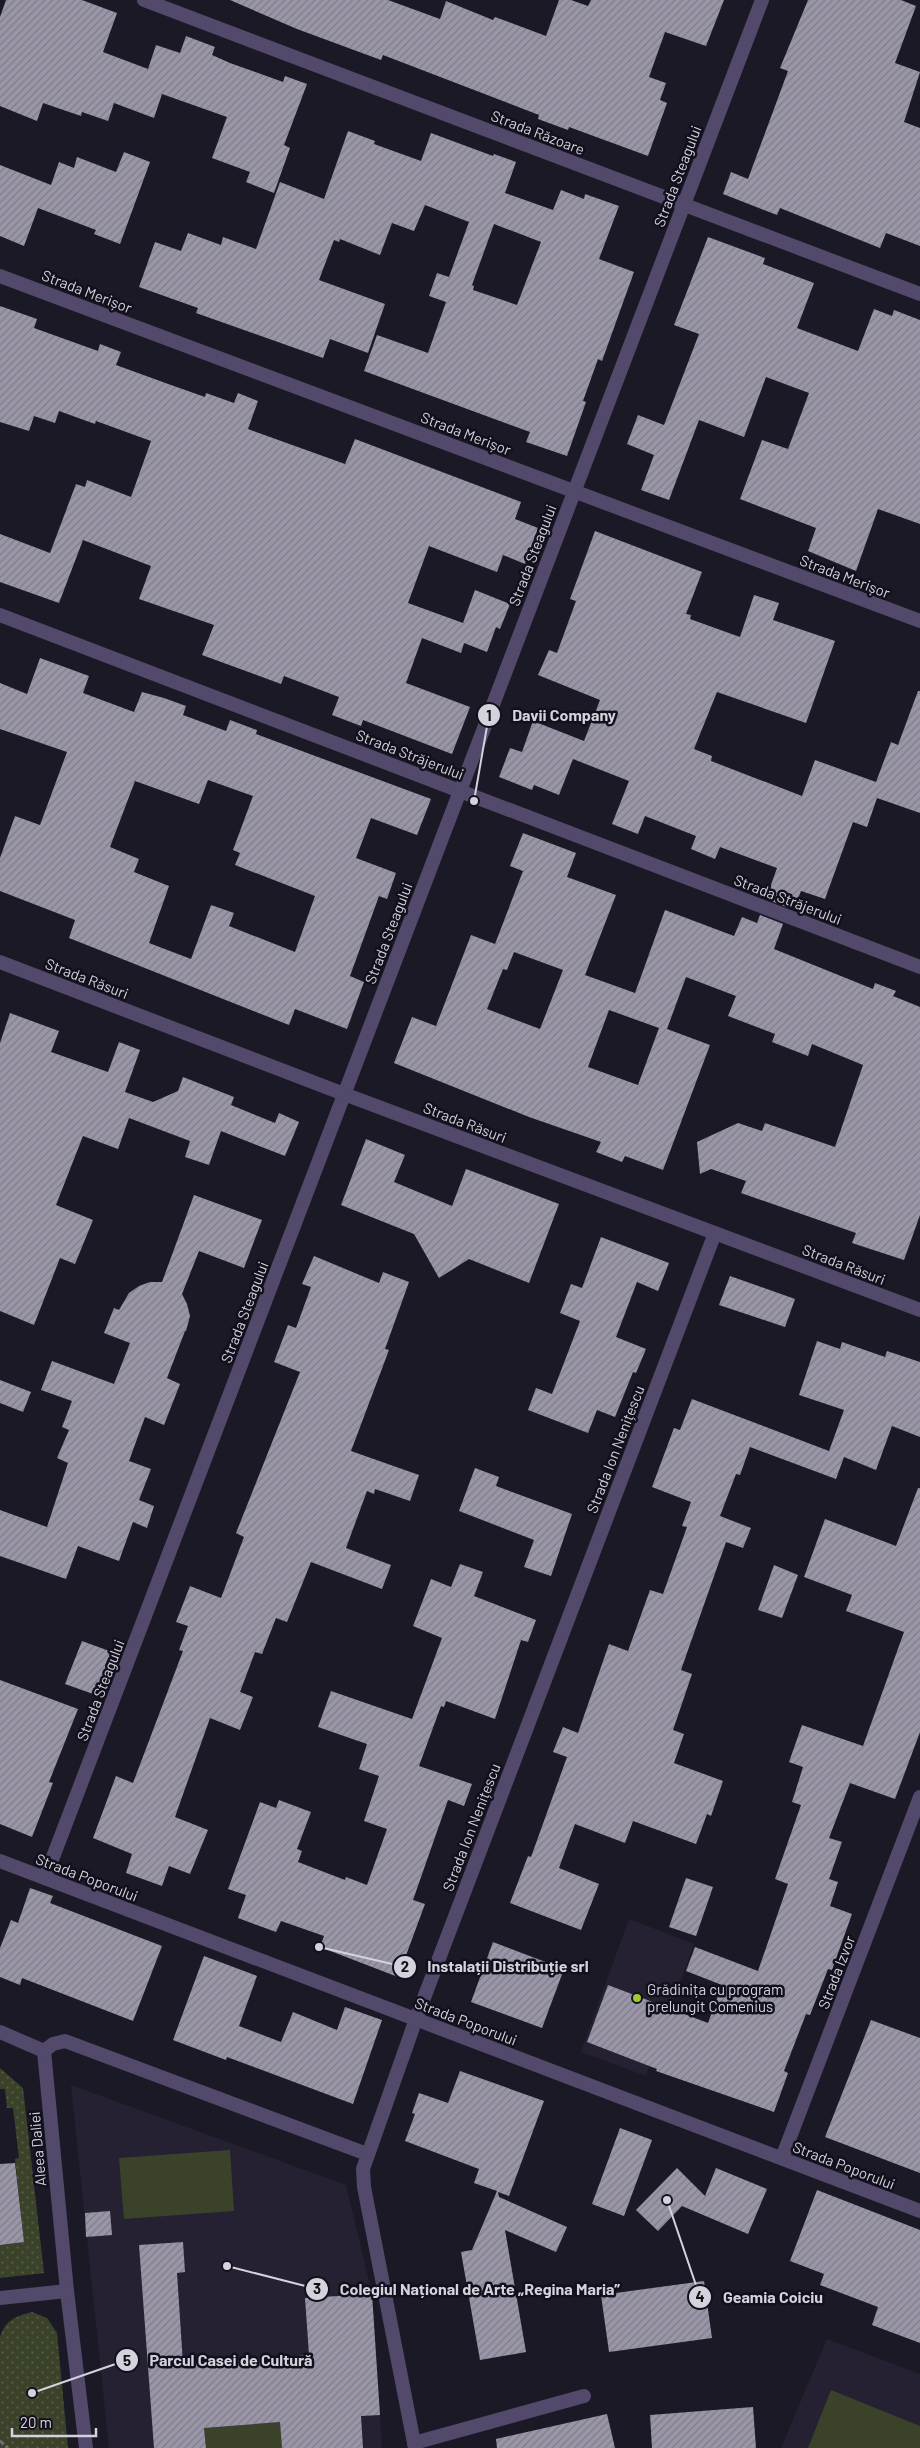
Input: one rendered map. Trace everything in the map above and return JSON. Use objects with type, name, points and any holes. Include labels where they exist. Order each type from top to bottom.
[{"type":"street","name":"Strada Răzoare","points":[[144,0],[920,294]]},
{"type":"street","name":"Strada Steagului","points":[[45,1878],[762,0]]},
{"type":"street","name":"Strada Merișor","points":[[0,276],[920,621]]},
{"type":"street","name":"Strada Străjerului","points":[[0,615],[920,967]]},
{"type":"street","name":"Strada Răsuri","points":[[0,962],[344,1094],[920,1310]]},
{"type":"street","name":"Strada Ion Nenițescu","points":[[414,2445],[364,2187],[363,2169],[416,2019],[715,1233]]},
{"type":"street","name":"Strada Izvor","points":[[782,2158],[920,1797]]},
{"type":"street","name":"Strada Poporului","points":[[0,1861],[920,2211]]},
{"type":"street","points":[[0,2032],[44,2051],[54,2044],[64,2041],[367,2154]]},
{"type":"street","name":"Aleea Daliei","points":[[44,2051],[67,2291],[86,2448]]},
{"type":"street","points":[[0,2298],[67,2291]]},
{"type":"street","points":[[414,2445],[584,2396]]},
{"type":"path","points":[[0,2441],[8,2448]]},
{"type":"shaded area","name":"Grădinița cu program prelungit Comenius","points":[[629,1919],[694,1944],[646,2076],[581,2052]]},
{"type":"shaded area","points":[[71,2085],[346,2185],[372,2294],[382,2448],[109,2448]]},
{"type":"shaded area","points":[[827,2339],[920,2374],[920,2448],[781,2448]]},
{"type":"green space","points":[[0,2068],[23,2088],[44,2273],[0,2278],[0,2245],[24,2242],[15,2159],[19,2158],[13,2108],[7,2108],[5,2089],[0,2089]]},
{"type":"green space","points":[[230,2150],[234,2211],[124,2219],[119,2158]]},
{"type":"green space","points":[[32,2312],[47,2318],[57,2333],[68,2448],[0,2448],[0,2337],[8,2323],[21,2315]]},
{"type":"green space","points":[[831,2390],[920,2426],[920,2448],[808,2448]]},
{"type":"green space","points":[[280,2422],[282,2448],[206,2448],[204,2428]]},
{"type":"building","points":[[6,0],[82,0],[117,13],[103,52],[148,69],[156,45],[180,53],[186,36],[215,47],[212,55],[230,63],[283,82],[285,76],[307,84],[284,145],[290,148],[274,193],[246,182],[250,172],[212,158],[227,117],[162,94],[154,118],[114,103],[108,121],[82,112],[81,116],[43,103],[37,121],[0,106],[0,17]]},
{"type":"building","points":[[230,0],[388,0],[440,19],[446,1],[493,20],[495,17],[546,36],[559,0],[571,0],[588,6],[591,0],[724,0],[706,46],[665,32],[649,77],[666,83],[660,100],[667,103],[648,156],[569,127],[568,130],[538,119],[539,115],[383,55],[381,60],[297,29]]},
{"type":"building","points":[[808,0],[901,0],[916,6],[895,63],[920,72],[904,122],[920,128],[920,246],[886,233],[880,248],[780,208],[777,215],[723,194],[731,172],[748,179],[788,71],[780,68]]},
{"type":"building","points":[[348,131],[375,141],[374,144],[421,161],[431,133],[493,156],[494,154],[516,162],[505,193],[553,210],[561,190],[584,199],[585,194],[619,206],[599,259],[634,272],[602,361],[598,359],[583,401],[586,402],[567,456],[526,442],[530,432],[364,371],[377,335],[428,353],[446,302],[429,296],[437,273],[449,277],[469,222],[425,205],[414,231],[392,223],[380,255],[340,239],[339,242],[334,240],[319,280],[385,304],[368,353],[330,339],[323,358],[196,313],[198,308],[139,287],[155,242],[181,251],[188,233],[221,245],[223,237],[256,249],[280,182],[324,199]],"holes":[[[494,224],[541,242],[517,305],[473,290],[474,286],[472,285]]]},
{"type":"building","points":[[124,152],[150,162],[120,244],[94,234],[96,230],[38,208],[24,246],[0,236],[0,165],[51,185],[59,162],[74,168],[77,157],[116,172]]},
{"type":"building","points":[[708,237],[765,258],[763,264],[814,283],[797,328],[858,351],[874,309],[892,316],[894,310],[920,320],[920,524],[878,509],[856,571],[808,551],[816,528],[740,499],[762,440],[788,449],[809,393],[766,377],[744,437],[699,420],[669,500],[641,490],[654,455],[627,444],[638,415],[664,425],[699,334],[674,325]]},
{"type":"building","points":[[0,306],[37,319],[34,328],[98,351],[100,344],[121,352],[116,365],[205,397],[206,393],[234,403],[238,393],[258,401],[248,429],[345,464],[355,439],[521,502],[515,519],[538,528],[525,564],[503,555],[497,572],[429,546],[408,603],[463,623],[475,590],[510,604],[500,629],[496,627],[487,652],[464,643],[461,653],[422,638],[406,683],[470,707],[452,754],[363,720],[361,726],[332,715],[339,697],[284,676],[281,684],[202,655],[214,625],[139,599],[151,566],[83,540],[59,603],[0,582],[0,534],[50,553],[76,484],[85,487],[87,480],[131,497],[151,441],[96,421],[95,424],[59,411],[55,423],[34,416],[29,431],[0,422]]},
{"type":"building","points":[[595,531],[702,572],[686,614],[691,615],[690,619],[740,637],[754,595],[779,603],[773,620],[835,641],[806,723],[717,692],[694,749],[712,756],[711,761],[802,796],[815,760],[876,782],[891,742],[898,745],[918,691],[920,691],[920,813],[877,798],[867,827],[853,822],[825,899],[801,891],[797,901],[792,900],[789,908],[766,899],[777,868],[720,847],[715,859],[691,849],[696,836],[645,816],[638,834],[612,824],[629,781],[573,759],[559,795],[534,785],[532,790],[499,777],[510,748],[522,752],[533,721],[584,741],[600,700],[538,675],[549,650],[557,653],[576,601],[570,599]]},
{"type":"building","points":[[40,658],[89,676],[83,693],[134,712],[142,692],[164,698],[186,706],[183,715],[226,731],[230,720],[257,730],[256,734],[431,799],[417,835],[371,818],[356,858],[396,873],[387,899],[379,896],[350,976],[364,982],[347,1029],[295,1009],[289,1025],[69,938],[75,920],[0,891],[0,858],[15,816],[40,825],[67,752],[0,729],[0,683],[27,694]],"holes":[[[208,780],[253,796],[233,850],[240,853],[235,865],[315,896],[295,952],[229,926],[234,913],[211,905],[191,959],[149,943],[169,886],[134,872],[139,859],[110,847],[135,781],[199,804]]]},
{"type":"building","points":[[523,833],[576,853],[567,877],[616,895],[585,975],[635,993],[665,910],[734,936],[742,917],[757,923],[760,915],[783,924],[774,949],[873,989],[875,983],[896,991],[893,996],[920,1007],[920,1215],[904,1260],[852,1243],[856,1233],[741,1193],[746,1181],[711,1169],[700,1174],[697,1142],[738,1123],[762,1131],[765,1123],[835,1147],[863,1065],[812,1044],[808,1056],[772,1042],[775,1034],[728,1016],[736,996],[686,977],[667,1029],[710,1045],[663,1170],[625,1156],[622,1162],[596,1152],[601,1142],[529,1117],[394,1063],[412,1017],[436,1026],[471,935],[495,944],[523,871],[510,866]],"holes":[[[514,952],[563,970],[540,1029],[487,1009],[503,969],[507,970]],[[609,1010],[659,1028],[638,1085],[588,1067]]]},
{"type":"building","points":[[10,1013],[59,1031],[51,1052],[108,1072],[119,1042],[140,1050],[125,1092],[153,1102],[178,1091],[183,1077],[234,1097],[231,1105],[275,1123],[279,1113],[299,1122],[285,1156],[221,1131],[209,1165],[185,1157],[190,1141],[129,1118],[118,1149],[83,1136],[56,1205],[93,1220],[75,1264],[60,1258],[34,1325],[0,1311],[0,1043]]},
{"type":"building","points":[[366,1139],[405,1155],[394,1182],[452,1206],[466,1169],[559,1204],[529,1283],[469,1259],[439,1278],[414,1234],[341,1205]]},
{"type":"building","points":[[194,1195],[262,1220],[244,1268],[199,1251],[182,1294],[190,1316],[167,1378],[180,1384],[164,1425],[145,1417],[129,1461],[151,1469],[139,1500],[154,1506],[147,1528],[133,1522],[119,1561],[78,1546],[66,1579],[0,1556],[0,1510],[47,1527],[68,1463],[57,1458],[69,1430],[62,1427],[72,1401],[41,1390],[52,1361],[114,1384],[130,1343],[104,1333],[114,1308],[119,1310],[129,1293],[139,1286],[150,1282],[162,1282]]},
{"type":"building","points":[[601,1237],[669,1263],[658,1291],[637,1282],[616,1337],[646,1349],[636,1373],[633,1372],[615,1417],[597,1410],[588,1433],[528,1410],[536,1388],[552,1394],[580,1321],[560,1313],[571,1284],[582,1288]]},
{"type":"building","points":[[314,1256],[379,1283],[383,1272],[409,1282],[385,1349],[389,1350],[351,1451],[419,1475],[410,1501],[375,1489],[374,1494],[367,1491],[346,1548],[391,1565],[382,1589],[311,1562],[287,1622],[276,1618],[262,1654],[255,1652],[240,1692],[253,1697],[240,1730],[210,1718],[175,1817],[208,1830],[190,1874],[169,1866],[162,1886],[126,1873],[132,1854],[93,1838],[116,1776],[133,1783],[183,1651],[179,1650],[188,1626],[176,1622],[190,1586],[221,1598],[244,1537],[236,1533],[300,1372],[274,1362],[288,1325],[296,1328],[311,1287],[302,1284]]},
{"type":"building","points":[[730,1276],[795,1299],[785,1327],[719,1305]]},
{"type":"building","points":[[817,1341],[840,1349],[842,1342],[885,1357],[887,1351],[920,1362],[920,1437],[892,1426],[876,1470],[844,1457],[836,1479],[750,1447],[740,1475],[736,1474],[720,1516],[751,1528],[743,1548],[726,1542],[681,1670],[692,1674],[673,1730],[684,1734],[674,1763],[723,1781],[711,1816],[707,1814],[696,1844],[633,1821],[625,1843],[575,1824],[559,1868],[599,1884],[581,1930],[510,1903],[528,1856],[531,1857],[567,1757],[553,1752],[563,1727],[578,1733],[609,1644],[628,1651],[650,1590],[663,1594],[687,1527],[682,1526],[691,1502],[652,1487],[674,1428],[680,1430],[692,1399],[829,1451],[844,1410],[799,1395]]},
{"type":"building","points":[[0,1380],[31,1392],[23,1412],[0,1403]]},
{"type":"building","points":[[475,1468],[499,1477],[496,1486],[572,1514],[551,1576],[524,1567],[534,1540],[459,1511]]},
{"type":"building","points":[[918,1488],[920,1488],[920,1732],[895,1799],[850,1783],[829,1838],[842,1842],[829,1879],[838,1882],[830,1906],[852,1914],[832,1970],[828,1969],[810,2015],[806,2014],[784,2071],[788,2073],[774,2112],[656,2071],[657,2069],[587,2042],[608,1985],[708,2023],[722,1985],[686,1971],[695,1947],[758,1971],[788,1884],[775,1879],[801,1805],[792,1802],[803,1767],[789,1762],[802,1725],[863,1746],[904,1632],[846,1611],[852,1595],[804,1577],[825,1519],[896,1546]]},
{"type":"building","points":[[460,1564],[483,1572],[474,1596],[536,1620],[528,1642],[521,1640],[495,1719],[446,1701],[444,1707],[441,1706],[419,1766],[472,1784],[464,1806],[448,1800],[413,1900],[425,1904],[398,1977],[320,1947],[324,1936],[281,1921],[276,1932],[238,1918],[246,1895],[228,1889],[260,1802],[276,1808],[279,1800],[311,1812],[297,1849],[302,1851],[298,1862],[345,1880],[346,1877],[367,1885],[387,1829],[364,1821],[379,1776],[359,1769],[367,1744],[318,1727],[331,1691],[412,1719],[442,1638],[413,1626],[431,1579],[451,1587]]},
{"type":"building","points":[[774,1565],[798,1575],[782,1618],[758,1610]]},
{"type":"building","points":[[82,1641],[112,1652],[96,1695],[65,1684]]},
{"type":"building","points":[[0,1680],[78,1709],[49,1782],[53,1783],[32,1837],[0,1824]]},
{"type":"building","points":[[686,1878],[713,1887],[696,1936],[669,1927]]},
{"type":"building","points":[[30,1888],[53,1896],[50,1903],[162,1946],[133,2021],[22,1978],[20,1985],[0,1977],[0,1948],[11,1920],[18,1923]]},
{"type":"building","points":[[493,1942],[564,1969],[542,2028],[471,2002]]},
{"type":"building","points":[[204,1956],[257,1976],[239,2026],[281,2042],[293,2012],[337,2030],[345,2007],[382,2020],[353,2104],[227,2057],[226,2060],[173,2040]]},
{"type":"building","points":[[871,2020],[920,2038],[920,2173],[825,2137]]},
{"type":"building","points":[[460,2071],[544,2101],[509,2196],[498,2192],[499,2197],[567,2227],[556,2252],[505,2230],[526,2352],[480,2360],[461,2252],[472,2250],[497,2191],[474,2183],[479,2169],[405,2141],[415,2114],[412,2113],[419,2093],[448,2103]]},
{"type":"building","points":[[620,2128],[652,2140],[624,2216],[592,2204]]},
{"type":"building","points":[[15,2163],[24,2242],[0,2245],[0,2164]]},
{"type":"building","points":[[677,2168],[705,2196],[716,2168],[767,2189],[748,2234],[682,2206],[658,2231],[636,2210]]},
{"type":"building","points":[[817,2190],[920,2230],[920,2343],[872,2325],[878,2307],[820,2285],[824,2274],[790,2261]]},
{"type":"building","points":[[110,2211],[112,2235],[86,2237],[85,2213]]},
{"type":"building","points":[[183,2242],[185,2272],[177,2273],[183,2364],[309,2355],[305,2298],[372,2294],[380,2415],[361,2416],[363,2448],[282,2448],[280,2422],[204,2428],[206,2448],[154,2448],[139,2245]]},
{"type":"building","points":[[704,2281],[712,2338],[609,2352],[601,2295]]},
{"type":"building","points":[[753,2407],[756,2448],[652,2448],[650,2415]]},
{"type":"building","points":[[607,2414],[615,2448],[497,2448],[496,2439]]},
{"type":"place","name":"Davii Company","points":[[474,801]]},
{"type":"place","name":"Instalații Distribuție srl","points":[[319,1947]]},
{"type":"place","name":"Grădinița cu program prelungit Comenius","points":[[637,1998]]},
{"type":"place","name":"Geamia Coiciu","points":[[667,2200]]},
{"type":"place","name":"Colegiul Național de Arte „Regina Maria”","points":[[227,2266]]},
{"type":"place","name":"Parcul Casei de Cultură","points":[[32,2393]]}]
